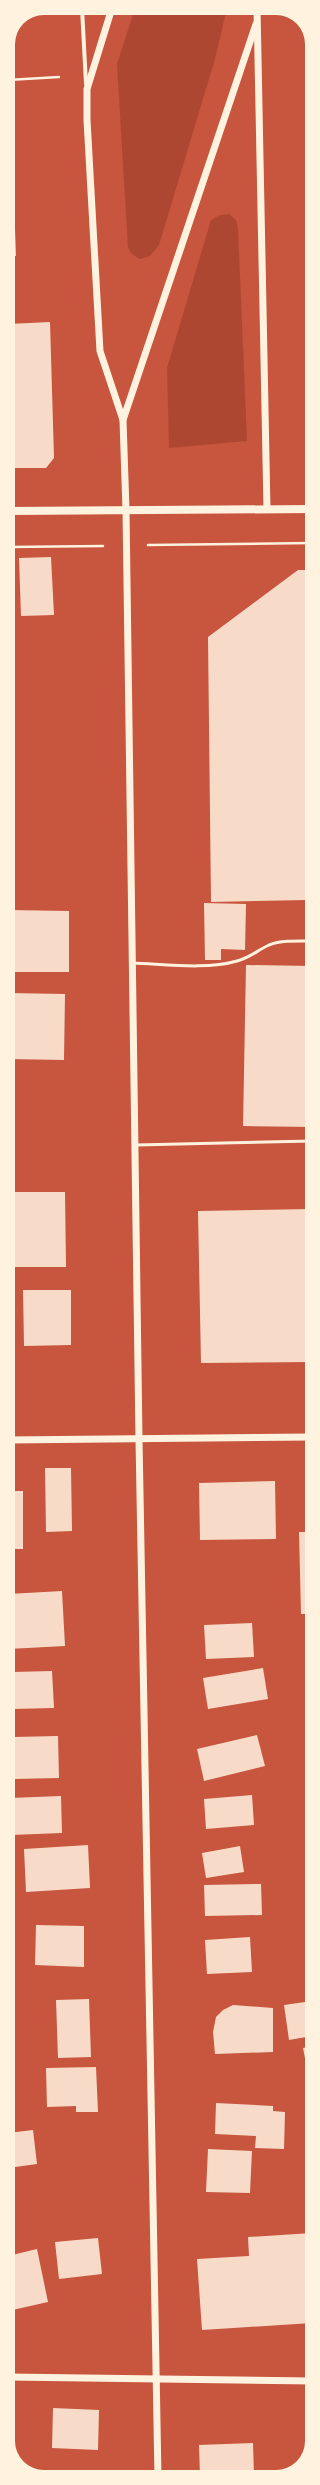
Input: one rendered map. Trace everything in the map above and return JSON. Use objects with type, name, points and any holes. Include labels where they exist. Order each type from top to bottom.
[{"type":"main road","points":[[15,511],[305,508]]},
{"type":"street","points":[[82,15],[100,351],[123,420],[126,510],[139,1439],[158,2470]]},
{"type":"street","points":[[87,89],[110,15]]},
{"type":"street","points":[[258,15],[267,509]]},
{"type":"street","points":[[123,420],[258,18]]},
{"type":"street","points":[[15,1440],[305,1437]]},
{"type":"street","points":[[15,2377],[305,2381]]},
{"type":"lane","points":[[132,963],[203,964],[236,962],[257,954],[270,945],[285,941],[305,941]]},
{"type":"lane","points":[[135,1145],[305,1141]]},
{"type":"path","points":[[15,80],[59,77]]},
{"type":"path","points":[[15,547],[305,543]]},
{"type":"shaded area","points":[[133,15],[225,15],[215,59],[159,245],[150,256],[140,259],[132,254],[128,248],[117,64]]},
{"type":"shaded area","points":[[229,214],[236,220],[238,228],[247,441],[169,448],[167,368],[211,220],[220,215]]},
{"type":"building","points":[[15,229],[16,256],[15,256]]},
{"type":"building","points":[[50,322],[54,458],[46,468],[15,468],[15,324]]},
{"type":"building","points":[[51,557],[54,615],[21,616],[19,558]]},
{"type":"building","points":[[298,570],[305,570],[305,900],[211,902],[208,637]]},
{"type":"building","points":[[204,903],[246,904],[245,950],[221,949],[221,960],[205,960]]},
{"type":"building","points":[[15,910],[69,911],[69,972],[15,972]]},
{"type":"building","points":[[246,965],[305,966],[305,1127],[243,1126]]},
{"type":"building","points":[[15,993],[65,994],[64,1060],[15,1059]]},
{"type":"building","points":[[15,1192],[65,1192],[66,1267],[15,1267]]},
{"type":"building","points":[[305,1209],[305,1362],[201,1363],[198,1211]]},
{"type":"building","points":[[23,1290],[71,1290],[71,1345],[24,1346]]},
{"type":"building","points":[[45,1468],[71,1468],[72,1531],[46,1532]]},
{"type":"building","points":[[275,1481],[276,1539],[200,1540],[199,1483]]},
{"type":"building","points":[[15,1491],[23,1491],[23,1549],[15,1549]]},
{"type":"building","points":[[299,1532],[305,1532],[305,1614],[301,1614]]},
{"type":"building","points":[[62,1591],[65,1646],[15,1649],[15,1594]]},
{"type":"building","points":[[252,1623],[254,1657],[206,1659],[204,1625]]},
{"type":"building","points":[[263,1668],[268,1699],[208,1709],[203,1678]]},
{"type":"building","points":[[52,1671],[54,1708],[15,1709],[15,1672]]},
{"type":"building","points":[[257,1735],[265,1766],[204,1781],[197,1749]]},
{"type":"building","points":[[58,1736],[59,1778],[15,1779],[15,1737]]},
{"type":"building","points":[[252,1795],[254,1825],[206,1829],[204,1799]]},
{"type":"building","points":[[61,1796],[62,1833],[15,1835],[15,1798]]},
{"type":"building","points":[[88,1845],[90,1888],[26,1892],[24,1849]]},
{"type":"building","points":[[240,1846],[244,1872],[206,1878],[202,1853]]},
{"type":"building","points":[[261,1884],[262,1915],[205,1916],[204,1885]]},
{"type":"building","points":[[36,1925],[84,1926],[84,1967],[35,1965]]},
{"type":"building","points":[[250,1937],[252,1972],[207,1974],[205,1940]]},
{"type":"building","points":[[89,1999],[91,2057],[58,2058],[56,2000]]},
{"type":"building","points":[[305,2002],[305,2037],[289,2040],[284,2005]]},
{"type":"building","points":[[233,2005],[273,2008],[273,2052],[215,2054],[213,2032],[216,2017],[223,2010]]},
{"type":"building","points":[[303,2048],[305,2048],[305,2058]]},
{"type":"building","points":[[96,2067],[98,2112],[76,2112],[76,2106],[47,2107],[46,2068]]},
{"type":"building","points":[[216,2103],[273,2106],[273,2111],[285,2112],[284,2149],[255,2148],[256,2136],[215,2134]]},
{"type":"building","points":[[33,2130],[37,2164],[15,2167],[15,2132]]},
{"type":"building","points":[[208,2149],[252,2151],[250,2193],[206,2192]]},
{"type":"building","points":[[305,2233],[305,2323],[202,2330],[197,2259],[249,2256],[248,2237]]},
{"type":"building","points":[[98,2238],[102,2274],[59,2279],[55,2242]]},
{"type":"building","points":[[37,2249],[48,2302],[15,2309],[15,2254]]},
{"type":"building","points":[[53,2408],[99,2410],[98,2450],[52,2448]]},
{"type":"building","points":[[253,2443],[254,2470],[200,2470],[199,2445]]}]
